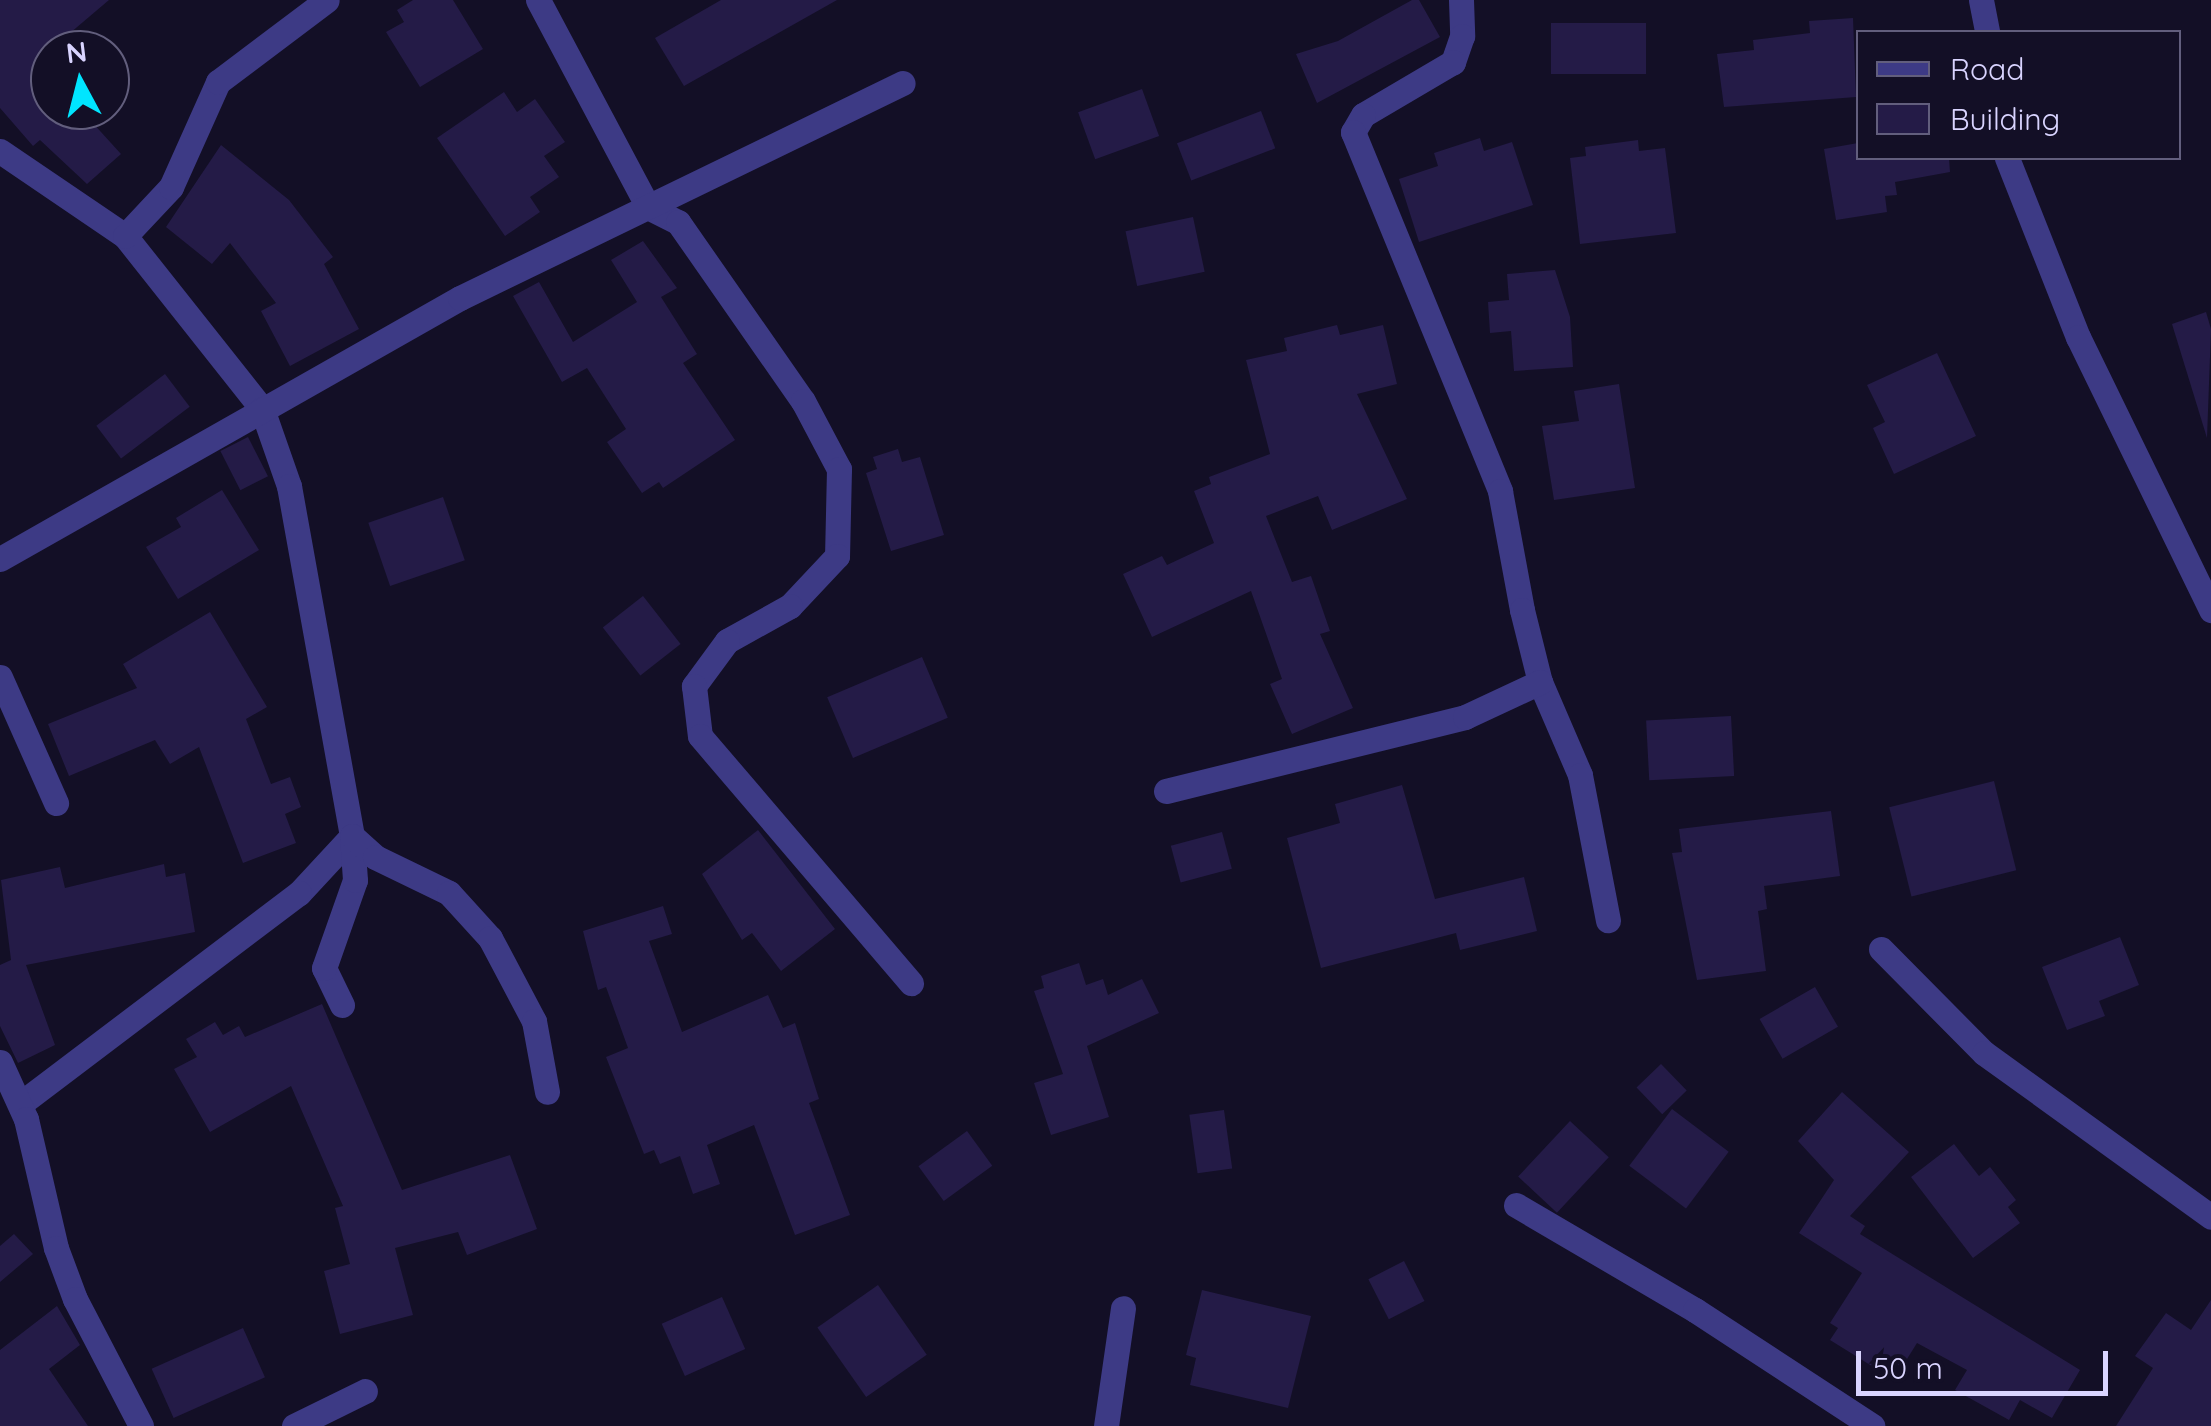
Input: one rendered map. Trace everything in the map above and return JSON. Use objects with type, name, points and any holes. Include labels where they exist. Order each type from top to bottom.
[{"type":"street","points":[[125,236],[171,187],[218,82],[328,0]]},
{"type":"street","points":[[538,0],[648,208],[678,222],[803,401],[839,470],[837,556],[790,606],[727,641],[694,686],[700,736],[911,983]]},
{"type":"street","points":[[1461,0],[1462,36],[1453,62],[1363,114],[1354,132],[1500,491],[1540,682],[1580,775],[1608,920]]},
{"type":"street","points":[[1981,0],[1987,30]]},
{"type":"street","points":[[0,559],[460,298],[902,83]]},
{"type":"street","points":[[0,150],[125,236],[262,409],[289,486],[352,836],[355,880],[324,968],[342,1005]]},
{"type":"street","points":[[2008,160],[2078,337],[2211,610]]},
{"type":"street","points":[[0,677],[56,803]]},
{"type":"street","points":[[1166,791],[1465,717],[1540,682]]},
{"type":"street","points":[[352,836],[376,857],[449,892],[490,938],[534,1021],[548,1092]]},
{"type":"street","points":[[21,1103],[299,893],[352,836]]},
{"type":"street","points":[[1881,949],[1984,1053],[2211,1216]]},
{"type":"street","points":[[0,1062],[21,1103],[56,1248],[141,1426]]},
{"type":"street","points":[[1516,1204],[1695,1310],[1872,1426]]},
{"type":"street","points":[[1106,1426],[1123,1308]]},
{"type":"street","points":[[294,1426],[365,1391]]},
{"type":"building","points":[[0,0],[109,0],[74,30],[30,30],[30,130],[99,130],[121,154],[87,184],[40,140],[33,146],[0,108]]},
{"type":"building","points":[[413,0],[453,0],[483,49],[420,87],[386,32],[404,22],[397,10]]},
{"type":"building","points":[[721,0],[837,0],[684,86],[655,38]]},
{"type":"building","points":[[1412,0],[1419,0],[1440,37],[1317,103],[1296,54],[1338,41]]},
{"type":"building","points":[[1853,18],[1856,97],[1724,107],[1717,54],[1754,50],[1753,40],[1810,33],[1809,21]]},
{"type":"building","points":[[1551,23],[1646,23],[1646,74],[1551,74]]},
{"type":"building","points":[[1142,89],[1159,136],[1095,159],[1078,112]]},
{"type":"building","points":[[504,92],[517,112],[535,99],[565,142],[544,156],[559,177],[530,197],[540,212],[505,236],[437,138]]},
{"type":"building","points":[[1261,111],[1275,148],[1191,181],[1177,143]]},
{"type":"building","points":[[1480,138],[1484,151],[1512,142],[1533,205],[1419,242],[1399,179],[1438,166],[1434,153]]},
{"type":"building","points":[[1638,140],[1639,151],[1665,148],[1676,233],[1580,244],[1570,158],[1586,156],[1585,147]]},
{"type":"building","points":[[1856,143],[1856,160],[1949,160],[1950,172],[1895,182],[1897,195],[1885,196],[1887,212],[1836,220],[1824,149]]},
{"type":"building","points":[[221,145],[289,200],[333,257],[324,264],[359,329],[290,366],[261,311],[276,303],[230,243],[212,264],[166,227]]},
{"type":"building","points":[[1193,217],[1205,272],[1137,286],[1126,231]]},
{"type":"building","points":[[643,241],[677,288],[661,297],[697,354],[683,363],[735,440],[663,488],[659,482],[642,493],[607,442],[626,429],[587,368],[562,382],[513,296],[539,282],[573,342],[637,302],[611,260]]},
{"type":"building","points":[[1555,270],[1570,317],[1573,367],[1514,371],[1511,331],[1490,333],[1488,302],[1509,300],[1507,274]]},
{"type":"building","points":[[2206,312],[2211,329],[2207,438],[2172,324]]},
{"type":"building","points":[[1337,325],[1340,335],[1383,325],[1397,384],[1357,394],[1407,499],[1332,530],[1318,496],[1266,516],[1292,582],[1311,576],[1330,631],[1320,634],[1353,708],[1292,734],[1270,684],[1282,679],[1251,591],[1152,637],[1123,574],[1162,556],[1167,565],[1214,543],[1194,491],[1211,484],[1209,477],[1270,454],[1246,360],[1287,351],[1284,338]]},
{"type":"building","points":[[1937,353],[1976,436],[1894,474],[1873,428],[1885,422],[1867,385]]},
{"type":"building","points":[[165,374],[190,407],[121,459],[96,426]]},
{"type":"building","points":[[1619,384],[1635,488],[1554,500],[1542,426],[1579,421],[1574,391]]},
{"type":"building","points":[[248,437],[268,476],[240,490],[220,451]]},
{"type":"building","points":[[898,449],[902,462],[920,457],[944,535],[891,551],[866,473],[877,469],[873,457]]},
{"type":"building","points":[[222,490],[259,550],[178,599],[146,547],[181,527],[176,518]]},
{"type":"building","points":[[443,497],[465,560],[390,586],[368,523]]},
{"type":"building","points":[[643,596],[681,644],[640,675],[603,627]]},
{"type":"building","points":[[210,612],[267,707],[246,719],[271,784],[290,777],[301,807],[285,814],[296,843],[243,863],[199,747],[170,764],[155,740],[69,776],[48,724],[137,688],[123,664]]},
{"type":"building","points":[[922,657],[948,718],[853,758],[827,697]]},
{"type":"building","points":[[1731,716],[1734,776],[1649,780],[1646,720]]},
{"type":"building","points":[[1994,781],[2016,870],[1911,896],[1889,807]]},
{"type":"building","points":[[1402,785],[1435,899],[1524,877],[1537,931],[1460,950],[1456,933],[1321,968],[1287,838],[1340,823],[1335,804]]},
{"type":"building","points":[[1831,811],[1840,876],[1764,886],[1767,909],[1758,911],[1766,971],[1697,980],[1672,853],[1682,852],[1679,829]]},
{"type":"building","points":[[758,830],[835,929],[781,971],[752,933],[742,940],[702,874]]},
{"type":"building","points":[[1222,832],[1232,869],[1181,882],[1171,846]]},
{"type":"building","points":[[164,864],[166,877],[185,873],[195,932],[26,965],[55,1045],[18,1063],[0,1026],[0,965],[11,960],[1,880],[60,867],[65,888]]},
{"type":"building","points":[[663,906],[672,934],[649,941],[682,1032],[768,995],[783,1028],[795,1023],[819,1099],[809,1103],[850,1215],[795,1235],[754,1125],[707,1145],[720,1184],[693,1194],[680,1156],[660,1164],[654,1150],[644,1154],[606,1057],[628,1048],[606,987],[598,990],[583,931]]},
{"type":"building","points":[[2120,937],[2139,985],[2099,1001],[2105,1016],[2067,1030],[2042,967]]},
{"type":"building","points":[[1079,963],[1086,985],[1103,979],[1108,995],[1142,979],[1159,1013],[1087,1046],[1109,1117],[1051,1135],[1034,1083],[1063,1074],[1034,991],[1044,988],[1041,976]]},
{"type":"building","points":[[1815,987],[1838,1027],[1783,1059],[1760,1019]]},
{"type":"building","points":[[322,1004],[402,1190],[510,1155],[537,1229],[467,1255],[458,1232],[395,1248],[413,1315],[340,1334],[324,1271],[350,1264],[335,1208],[343,1206],[291,1086],[210,1132],[174,1069],[197,1057],[186,1039],[215,1022],[223,1035],[239,1026],[245,1037]]},
{"type":"building","points":[[1661,1064],[1687,1091],[1662,1114],[1637,1088]]},
{"type":"building","points":[[1842,1092],[1909,1152],[1850,1216],[1865,1226],[1860,1234],[2080,1370],[2052,1418],[2020,1400],[2009,1420],[1955,1390],[1967,1370],[1917,1343],[1902,1367],[1883,1355],[1875,1368],[1830,1340],[1838,1328],[1830,1323],[1862,1273],[1799,1233],[1834,1180],[1798,1141]]},
{"type":"building","points":[[1672,1109],[1729,1152],[1686,1208],[1629,1166]]},
{"type":"building","points":[[1224,1110],[1232,1168],[1198,1173],[1189,1115]]},
{"type":"building","points":[[1570,1121],[1609,1157],[1557,1213],[1518,1177]]},
{"type":"building","points":[[967,1131],[992,1166],[944,1201],[918,1166]]},
{"type":"building","points":[[1954,1144],[1979,1176],[1990,1167],[2016,1200],[2008,1207],[2020,1223],[1973,1258],[1911,1177]]},
{"type":"building","points":[[14,1234],[33,1254],[0,1282],[0,1246]]},
{"type":"building","points":[[1404,1261],[1424,1301],[1389,1319],[1368,1279]]},
{"type":"building","points":[[878,1285],[927,1355],[866,1397],[817,1327]]},
{"type":"building","points":[[1202,1290],[1311,1316],[1288,1408],[1190,1385],[1196,1358],[1186,1355]]},
{"type":"building","points":[[722,1297],[745,1349],[685,1376],[662,1324]]},
{"type":"building","points":[[2211,1300],[2211,1426],[2116,1426],[2153,1368],[2135,1356],[2166,1313],[2191,1330]]},
{"type":"building","points":[[57,1306],[80,1345],[49,1369],[88,1426],[0,1426],[0,1350]]},
{"type":"building","points":[[243,1328],[265,1377],[174,1418],[152,1369]]}]
